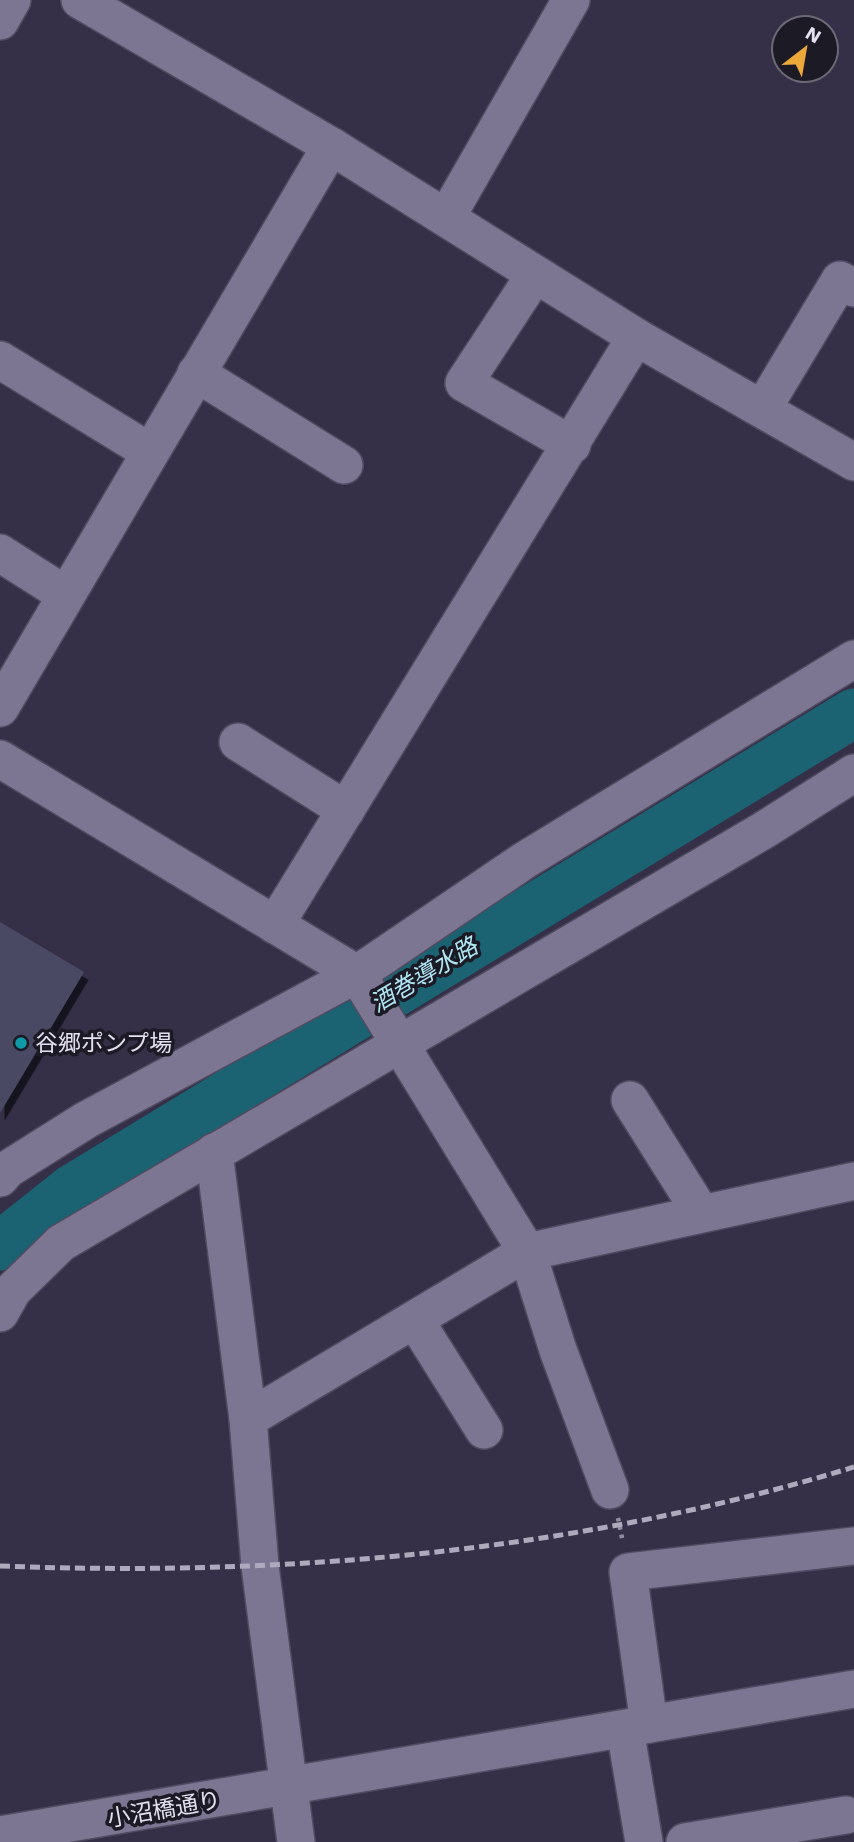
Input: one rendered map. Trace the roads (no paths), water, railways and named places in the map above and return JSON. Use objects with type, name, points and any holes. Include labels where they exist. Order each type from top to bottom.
[{"type":"street","points":[[0,21],[12,0]]},
{"type":"street","points":[[446,218],[571,0]]},
{"type":"street","points":[[83,1],[331,146],[534,276],[636,337],[854,462]]},
{"type":"street","points":[[0,708],[331,146]]},
{"type":"street","points":[[534,276],[464,383],[572,444]]},
{"type":"street","points":[[763,408],[839,280],[854,288]]},
{"type":"street","points":[[275,925],[636,337]]},
{"type":"street","points":[[0,360],[150,452]]},
{"type":"street","points":[[196,373],[344,465]]},
{"type":"street","points":[[0,553],[66,595]]},
{"type":"street","points":[[0,1178],[8,1169],[86,1120],[362,981],[525,860],[854,659]]},
{"type":"street","points":[[238,742],[346,810]]},
{"type":"street","points":[[0,759],[275,925],[362,981],[527,1252],[590,1440],[610,1490]]},
{"type":"street","points":[[0,1313],[13,1290],[61,1243],[214,1152],[394,1037],[764,830],[854,773]]},
{"type":"street","points":[[631,1100],[701,1213]]},
{"type":"street","points":[[214,1152],[248,1419],[287,1787],[296,1842]]},
{"type":"street","points":[[248,1419],[527,1252],[854,1181]]},
{"type":"street","points":[[415,1320],[484,1430]]},
{"type":"street","points":[[644,1842],[628,1572],[854,1546]]},
{"type":"street","name":"小沼橋通り","points":[[0,1835],[854,1689]]},
{"type":"street","points":[[685,1842],[775,1834],[846,1815]]},
{"type":"waterway","name":"酒巻導水路","points":[[0,1246],[72,1189],[854,713]]},
{"type":"railway","points":[[0,1566],[216,1567],[431,1553],[538,1539],[644,1520],[750,1496],[854,1467]]},
{"type":"place","name":"谷郷ポンプ場","points":[[21,1043]]}]
